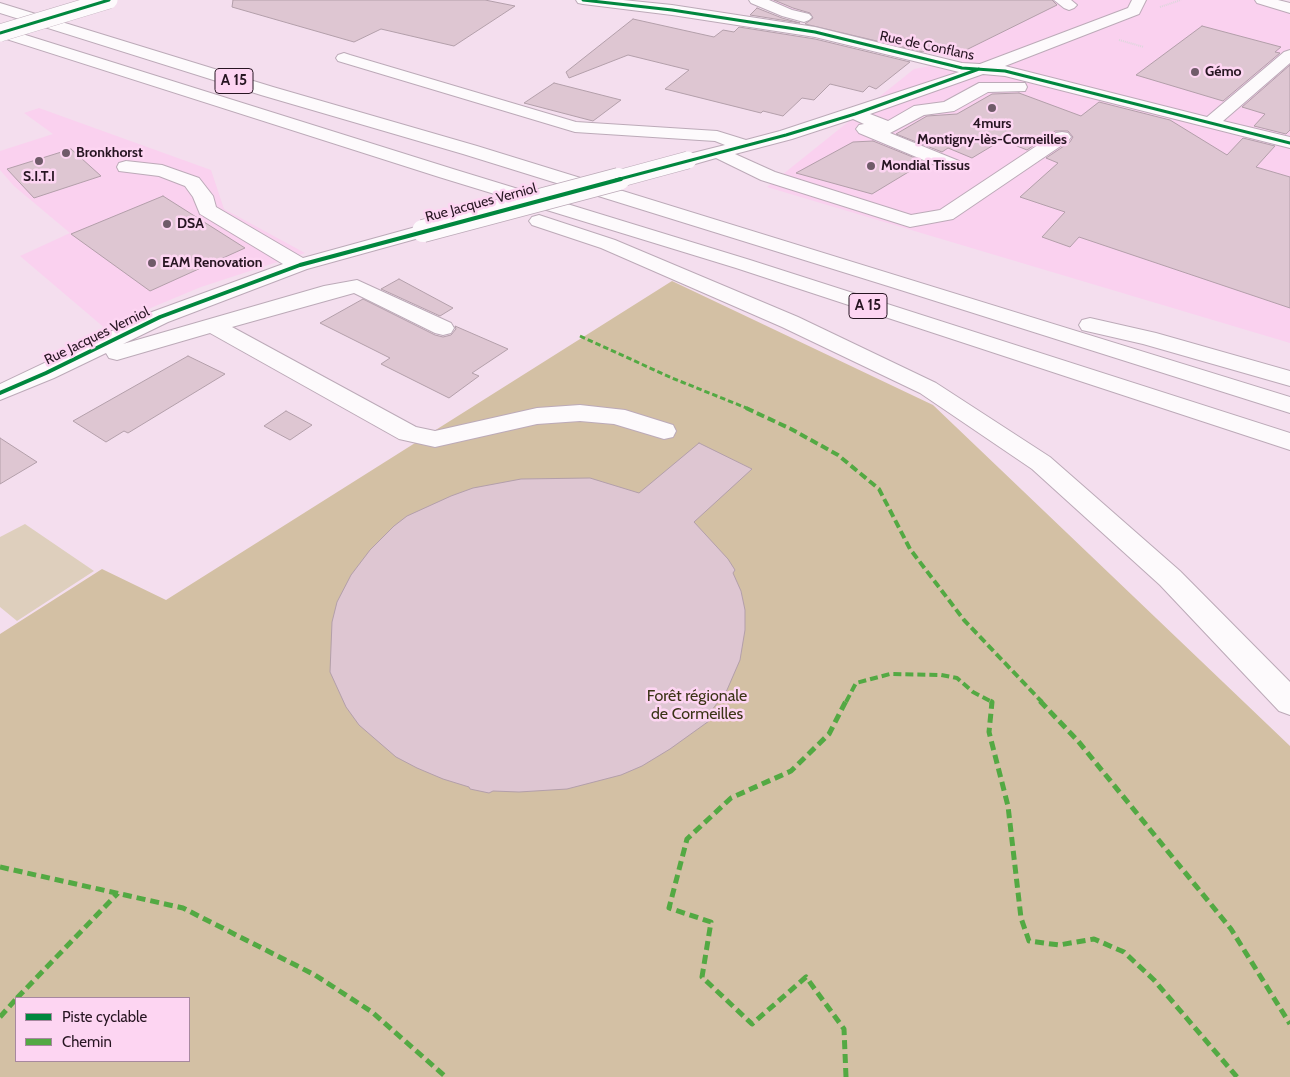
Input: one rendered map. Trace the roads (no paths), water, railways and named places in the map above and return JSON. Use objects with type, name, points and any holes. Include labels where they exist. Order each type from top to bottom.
[{"type":"main road","points":[[0,33],[108,0]]},
{"type":"main road","name":"Rue de Conflans","points":[[584,0],[672,10],[815,32],[962,68],[1005,71],[1290,143]]},
{"type":"main road","points":[[756,0],[787,13],[871,35],[881,44],[877,47]]},
{"type":"main road","name":"Rue Jacques Verniol","points":[[0,393],[46,373],[160,317],[300,266],[423,230],[717,152],[747,146],[848,116],[938,86],[1123,8],[1134,12],[1140,0]]},
{"type":"main road","points":[[1262,0],[1290,8]]},
{"type":"main road","name":"A 15","points":[[0,8],[267,91],[470,150],[896,281],[1290,405]]},
{"type":"main road","name":"A 15","points":[[0,33],[743,264],[1290,442]]},
{"type":"main road","points":[[1210,123],[1290,55]]},
{"type":"main road","points":[[344,58],[575,127],[717,136],[747,146]]},
{"type":"main road","points":[[848,116],[889,128],[920,110],[948,107],[985,87],[1018,86],[1059,99]]},
{"type":"main road","points":[[848,116],[952,165]]},
{"type":"main road","points":[[717,152],[768,176],[910,221],[946,215],[1062,137]]},
{"type":"main road","points":[[126,167],[162,171],[192,182],[202,196],[207,210],[300,266]]},
{"type":"main road","points":[[446,173],[448,190],[608,244],[790,322],[928,388],[1042,463],[1170,578],[1290,702]]},
{"type":"main road","points":[[896,281],[1148,338],[1290,379]]},
{"type":"main road","points":[[46,373],[332,291],[357,286],[444,328]]},
{"type":"main road","points":[[211,325],[408,433],[435,439],[537,416],[580,413],[616,416],[664,431]]},
{"type":"place","name":"Gémo","points":[[1195,72]]},
{"type":"place","name":"4murs Montigny-lès-Cormeilles","points":[[992,108]]},
{"type":"place","name":"Bronkhorst","points":[[66,153]]},
{"type":"place","name":"S.I.T.I","points":[[39,161]]},
{"type":"place","name":"Mondial Tissus","points":[[871,166]]},
{"type":"place","name":"DSA","points":[[167,224]]},
{"type":"place","name":"EAM Renovation","points":[[152,263]]},
{"type":"park label","name":"Forêt régionale de Cormeilles","points":[[697,705]]}]
